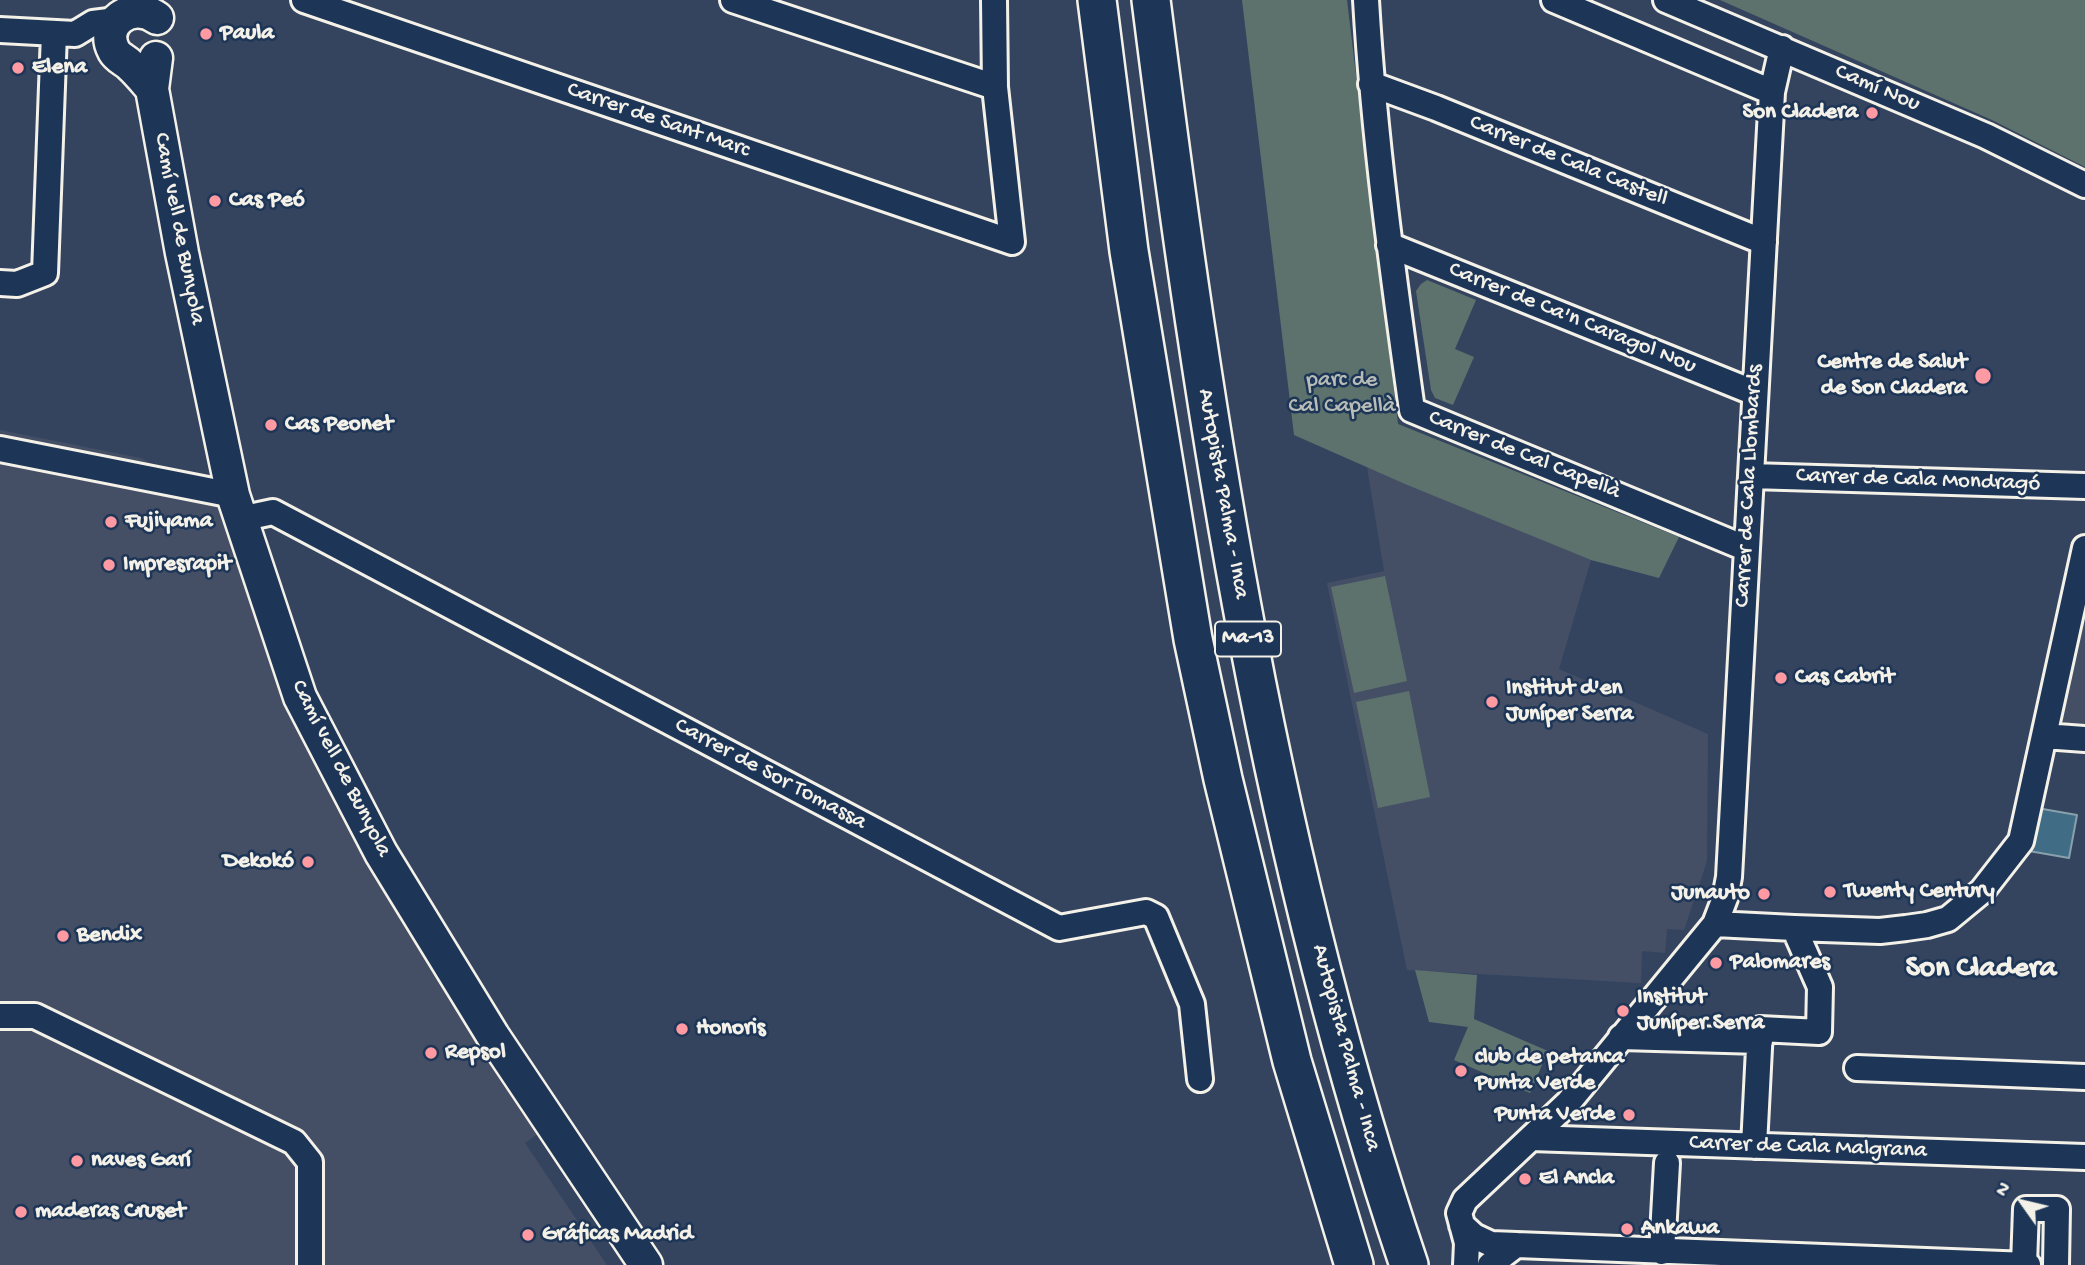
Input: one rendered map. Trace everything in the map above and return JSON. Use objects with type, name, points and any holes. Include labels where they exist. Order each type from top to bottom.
[{"type":"highway","name":"Ma-13","points":[[1097,0],[1129,251],[1193,639],[1257,925],[1292,1061],[1354,1265]]},
{"type":"highway","name":"Autopista Palma - Inca","points":[[1151,0],[1199,357],[1220,492],[1257,685],[1323,972],[1375,1159],[1409,1265]]},
{"type":"highway","points":[[1328,1265],[1332,1194]]},
{"type":"main road","points":[[138,10],[162,25],[164,43],[134,59],[111,43],[111,35],[138,10]]},
{"type":"main road","name":"Camí vell de Bunyola","points":[[134,59],[152,89],[182,253],[237,507],[300,697],[381,853],[493,1036],[646,1265]]},
{"type":"street","name":"Carrer de Sant Marc","points":[[303,0],[1012,242],[995,87]]},
{"type":"street","points":[[733,0],[995,87],[994,0]]},
{"type":"street","name":"Carrer de Cal Capellà","points":[[1366,0],[1371,84],[1389,244],[1412,410],[1745,548]]},
{"type":"street","points":[[1554,0],[1772,92]]},
{"type":"street","name":"Camí Nou","points":[[1666,0],[1986,136],[2085,185]]},
{"type":"street","points":[[64,33],[138,10]]},
{"type":"street","points":[[0,30],[64,33],[134,59]]},
{"type":"street","points":[[0,283],[17,284],[45,273],[64,33]]},
{"type":"street","name":"Carrer de Cala Llombards","points":[[1715,924],[1725,898],[1729,877],[1772,92],[1782,48]]},
{"type":"street","name":"Carrer de Cala Castell","points":[[1371,84],[1764,242]]},
{"type":"street","name":"Carrer de Ca'n Caragol Nou","points":[[1389,244],[1755,393]]},
{"type":"street","points":[[0,449],[237,507]]},
{"type":"street","name":"Carrer de Cala Mondragó","points":[[1751,476],[2085,486]]},
{"type":"street","name":"Carrer de Sor Tomassa","points":[[237,507],[273,512],[1059,928],[1146,912],[1156,917],[1192,1004],[1200,1080]]},
{"type":"street","points":[[1466,1265],[1467,1243],[1459,1213],[1465,1200],[1568,1103],[1715,924],[1880,931],[1906,929],[1948,919],[1982,891],[2021,841],[2085,548]]},
{"type":"street","points":[[2044,736],[2085,739]]},
{"type":"street","points":[[1754,1146],[1760,1029],[1819,1032],[1820,987],[1794,928]]},
{"type":"street","points":[[0,1016],[35,1016],[294,1142],[310,1162],[310,1265]]},
{"type":"street","points":[[1621,1037],[1760,1041]]},
{"type":"street","points":[[1857,1068],[2085,1077]]},
{"type":"street","name":"Carrer de Cala Malgrana","points":[[1531,1138],[2085,1157]]},
{"type":"street","points":[[1662,1252],[1667,1163]]},
{"type":"street","points":[[1462,1225],[1481,1241],[1491,1244],[2026,1265],[2026,1209],[2057,1209],[2056,1265]]},
{"type":"street","points":[[1490,1265],[1516,1245]]},
{"type":"shaded area","points":[[0,430],[141,458],[226,508],[300,697],[552,1124],[525,1143],[607,1265],[0,1265]]},
{"type":"shaded area","name":"Institut d'en Juníper Serra","points":[[1367,467],[1591,560],[1559,669],[1708,734],[1707,861],[1684,930],[1667,929],[1665,953],[1642,951],[1641,983],[1407,970],[1327,583],[1384,571]]},
{"type":"shaded area","points":[[2085,610],[2085,735],[2057,733]]},
{"type":"shaded area","points":[[2037,808],[2077,815],[2069,858],[2029,851]]},
{"type":"green space","name":"parc de Cal Capellà","points":[[1242,0],[1347,0],[1398,424],[1679,537],[1659,578],[1591,560],[1405,484],[1294,435]]},
{"type":"green space","points":[[1720,0],[2085,0],[2085,167],[1992,120]]},
{"type":"green space","points":[[1427,280],[1476,300],[1455,349],[1474,357],[1453,405],[1435,398],[1431,390],[1416,291]]},
{"type":"green space","points":[[1385,576],[1407,681],[1354,693],[1331,587]]},
{"type":"green space","points":[[1409,691],[1430,797],[1378,808],[1356,702]]},
{"type":"green space","points":[[1415,970],[1477,975],[1474,1019],[1548,1051],[1530,1093],[1454,1060],[1468,1027],[1429,1022]]},
{"type":"place","name":"Paula","points":[[206,34]]},
{"type":"place","name":"Elena","points":[[18,68]]},
{"type":"place","name":"Son Cladera","points":[[1872,113]]},
{"type":"place","name":"Cas Peó","points":[[215,201]]},
{"type":"place","name":"Centre de Salut de Son Cladera","points":[[1983,376]]},
{"type":"place","name":"Cas Peonet","points":[[271,425]]},
{"type":"place","name":"Fujiyama","points":[[111,522]]},
{"type":"place","name":"Impresrapit","points":[[109,565]]},
{"type":"place","name":"Cas Cabrit","points":[[1781,678]]},
{"type":"place","name":"Institut d'en Juníper Serra","points":[[1492,702]]},
{"type":"place","name":"Dekokó","points":[[308,862]]},
{"type":"place","name":"Twenty Century","points":[[1830,892]]},
{"type":"place","name":"Junauto","points":[[1764,894]]},
{"type":"place","name":"Bendix","points":[[63,936]]},
{"type":"place","name":"Palomares","points":[[1716,963]]},
{"type":"place","name":"Institut Juníper Serra","points":[[1623,1011]]},
{"type":"place","name":"Honoris","points":[[682,1029]]},
{"type":"place","name":"Repsol","points":[[431,1053]]},
{"type":"place","name":"club de petanca Punta Verde","points":[[1461,1071]]},
{"type":"place","name":"Punta Verde","points":[[1629,1115]]},
{"type":"place","name":"naves Garí","points":[[77,1161]]},
{"type":"place","name":"El Ancla","points":[[1525,1179]]},
{"type":"place","name":"maderas Cruset","points":[[21,1212]]},
{"type":"place","name":"Ankawa","points":[[1627,1229]]},
{"type":"place","name":"Gráficas Madrid","points":[[528,1235]]},
{"type":"district","name":"Son Cladera","points":[[1981,970]]}]
